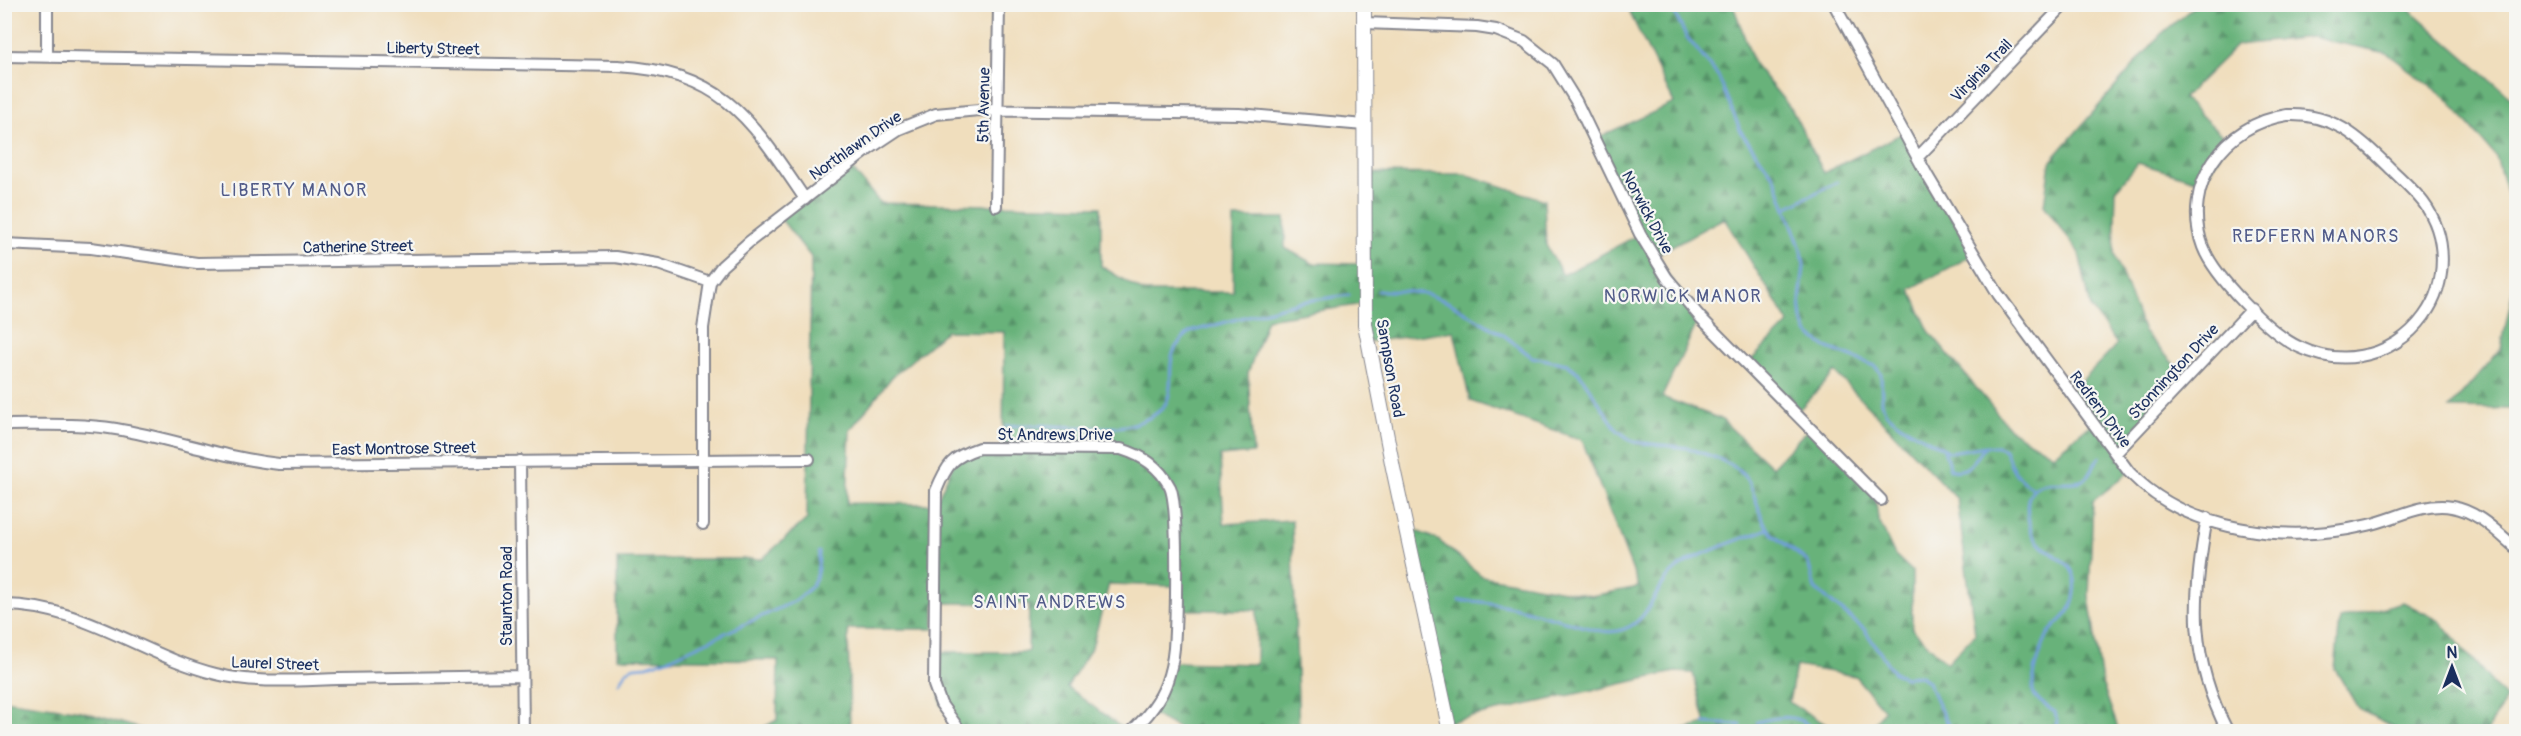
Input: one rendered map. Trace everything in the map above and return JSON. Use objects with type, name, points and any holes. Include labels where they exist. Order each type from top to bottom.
[{"type":"street","points":[[46,56],[47,4]]},
{"type":"street","name":"5th Avenue","points":[[996,206],[999,4]]},
{"type":"street","name":"Sampson Road","points":[[1364,4],[1363,303],[1367,342],[1450,732]]},
{"type":"street","name":"Redfern Drive","points":[[1834,4],[1969,249],[1998,294],[2129,471],[2151,492],[2190,513],[2259,531],[2303,533],[2358,527],[2422,509],[2452,507],[2480,518],[2517,548]]},
{"type":"street","name":"Virginia Trail","points":[[1918,157],[2065,4]]},
{"type":"street","name":"Norwick Drive","points":[[1364,23],[1477,27],[1496,30],[1524,41],[1543,54],[1563,78],[1640,234],[1667,278],[1700,317],[1881,500]]},
{"type":"street","name":"Liberty Street","points":[[4,56],[606,66],[659,70],[701,84],[732,105],[763,139],[805,199]]},
{"type":"street","name":"Northlawn Drive","points":[[710,282],[722,266],[736,254],[869,149],[911,122],[946,112],[1239,114],[1364,125]]},
{"type":"street","points":[[2298,115],[2317,117],[2341,126],[2377,155],[2430,211],[2439,233],[2442,255],[2440,278],[2434,299],[2419,322],[2399,340],[2375,353],[2350,357],[2324,356],[2298,347],[2252,309],[2219,276],[2202,245],[2197,208],[2205,173],[2228,141],[2259,122],[2277,116],[2298,115]]},
{"type":"street","name":"Catherine Street","points":[[4,244],[91,248],[197,262],[615,257],[658,264],[710,282]]},
{"type":"street","points":[[703,524],[704,328],[710,282]]},
{"type":"street","name":"Stonnington Drive","points":[[2116,453],[2252,309]]},
{"type":"street","name":"East Montrose Street","points":[[4,425],[61,425],[116,429],[238,458],[279,464],[703,458],[809,459]]},
{"type":"street","name":"St Andrews Drive","points":[[961,732],[941,704],[934,685],[936,491],[945,470],[957,456],[979,448],[1038,448],[1121,449],[1140,455],[1158,468],[1171,489],[1175,518],[1174,649],[1167,682],[1156,705],[1131,732]]},
{"type":"street","name":"Staunton Road","points":[[520,461],[523,732]]},
{"type":"street","points":[[2207,518],[2196,594],[2196,623],[2199,651],[2207,683],[2228,732]]},
{"type":"street","name":"Laurel Street","points":[[4,605],[33,607],[68,614],[197,669],[240,679],[319,680],[522,676]]},
{"type":"green space","points":[[1626,5],[1733,5],[1754,64],[1792,110],[1824,173],[1905,132],[1973,255],[1910,289],[1929,331],[2012,431],[2053,455],[2092,423],[2070,393],[2117,344],[2091,308],[2079,253],[2044,205],[2050,162],[2161,34],[2196,5],[2398,5],[2408,8],[2516,102],[2516,409],[2450,408],[2501,349],[2514,284],[2514,219],[2496,157],[2447,99],[2387,53],[2311,37],[2237,45],[2183,98],[2228,141],[2203,182],[2138,163],[2116,190],[2114,254],[2144,332],[2187,378],[2116,453],[2129,472],[2093,501],[2089,596],[2102,683],[2119,731],[1870,731],[1884,710],[1855,676],[1796,666],[1789,702],[1830,727],[1854,731],[1679,731],[1706,724],[1693,673],[1675,672],[1448,722],[1405,526],[1438,540],[1482,576],[1591,596],[1639,587],[1582,440],[1470,401],[1454,331],[1367,342],[1363,304],[1267,319],[1248,373],[1253,453],[1220,456],[1224,524],[1292,520],[1299,731],[1184,731],[1149,713],[1171,662],[1256,664],[1257,610],[1174,610],[1174,586],[1109,584],[1092,647],[1067,687],[1126,731],[961,732],[941,704],[934,652],[1028,652],[1029,604],[934,603],[934,629],[848,629],[850,731],[757,731],[777,720],[778,660],[617,658],[617,559],[762,559],[807,519],[811,257],[780,218],[849,165],[880,203],[1101,207],[1101,266],[1143,292],[1233,292],[1234,218],[1285,218],[1285,248],[1312,263],[1363,264],[1364,173],[1465,174],[1544,200],[1546,245],[1563,275],[1640,234],[1594,139],[1674,103]],"holes":[[[1724,218],[1789,323],[1746,365],[1795,414],[1835,372],[1957,499],[1975,634],[1947,663],[1912,629],[1912,571],[1895,555],[1878,519],[1875,495],[1809,428],[1772,467],[1721,419],[1662,397],[1700,317],[1653,256]],[[946,331],[1004,332],[1003,448],[957,456],[935,504],[847,503],[850,430],[892,377]]]},
{"type":"green space","points":[[2403,602],[2440,621],[2506,699],[2487,731],[2400,731],[2358,708],[2335,669],[2340,619]]},
{"type":"green space","points":[[4,700],[81,711],[148,731],[5,731]]},
{"type":"waterway","points":[[1670,4],[1686,36],[1718,76],[1741,132],[1775,178],[1802,252],[1804,266],[1800,300],[1802,320],[1808,334],[1826,347],[1875,366],[1881,374],[1882,403],[1886,413],[1902,426],[1950,452],[1986,446],[2005,450],[2018,477],[2033,488]]},
{"type":"waterway","points":[[1788,207],[1837,182]]},
{"type":"waterway","points":[[1378,291],[1427,294],[1450,303],[1505,336],[1532,357],[1567,364],[1580,374],[1618,431],[1634,442],[1688,448],[1719,459],[1738,469],[1749,482],[1764,522],[1772,534],[1808,562],[1815,589],[1864,629],[1894,673],[1905,677],[1921,676],[1928,682],[1953,732]]},
{"type":"waterway","points":[[1006,426],[1104,428],[1126,426],[1150,418],[1167,401],[1171,360],[1176,347],[1190,332],[1299,302],[1349,295]]},
{"type":"waterway","points":[[1944,450],[1950,469],[1956,471],[1970,465],[1985,447]]},
{"type":"waterway","points":[[2055,732],[2057,721],[2055,712],[2036,697],[2033,681],[2046,638],[2071,607],[2075,581],[2069,567],[2033,536],[2028,519],[2028,502],[2030,494],[2039,485],[2084,480],[2100,457]]},
{"type":"waterway","points":[[1459,601],[1501,605],[1592,629],[1617,631],[1638,621],[1663,583],[1679,567],[1711,550],[1768,529]]},
{"type":"waterway","points":[[619,683],[626,671],[634,667],[647,666],[671,658],[795,601],[808,590],[815,580],[819,552]]},
{"type":"waterway","points":[[1757,722],[1780,718],[1796,719],[1809,726],[1814,732]]},
{"type":"waterway","points":[[1704,723],[1741,725]]},
{"type":"district","name":"LIBERTY MANOR","points":[[294,190]]},
{"type":"district","name":"REDFERN MANORS","points":[[2316,236]]},
{"type":"district","name":"NORWICK MANOR","points":[[1683,296]]},
{"type":"district","name":"SAINT ANDREWS","points":[[1050,602]]}]
